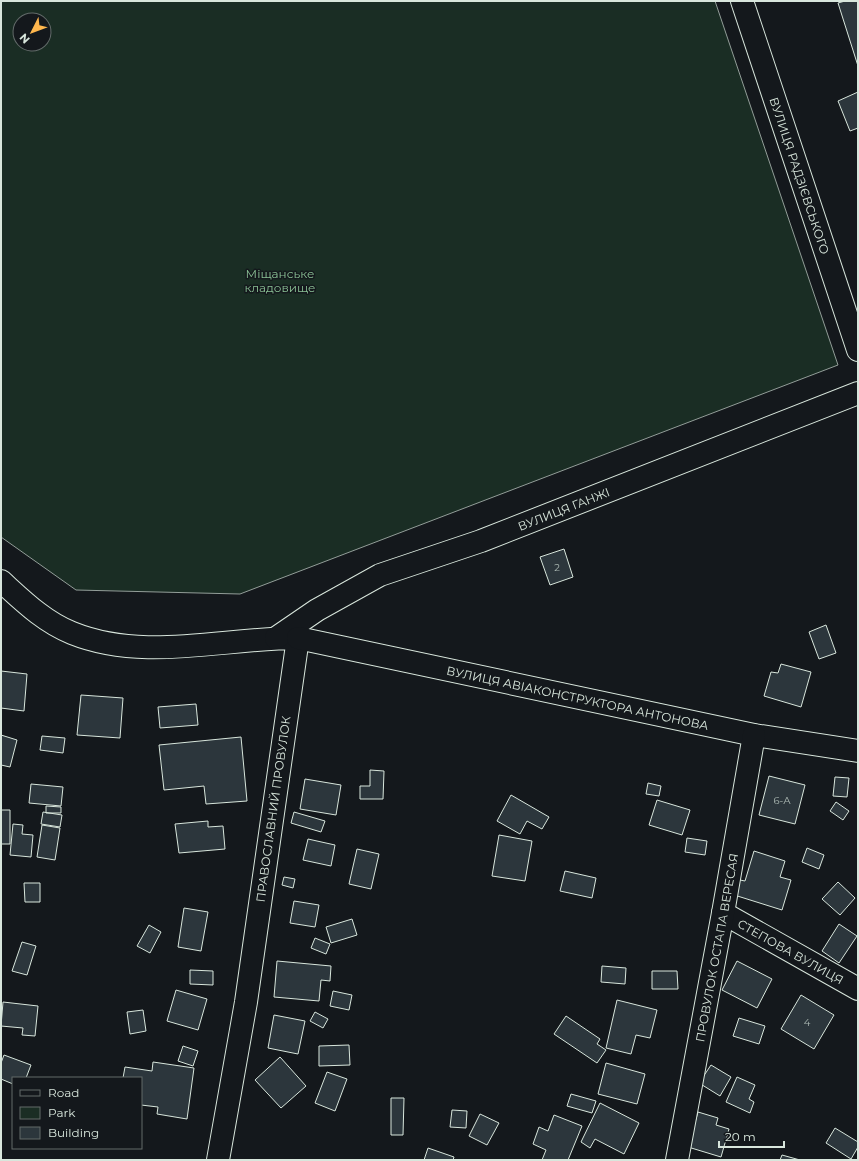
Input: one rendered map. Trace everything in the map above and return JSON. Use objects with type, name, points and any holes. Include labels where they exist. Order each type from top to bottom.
[{"type":"street","name":"ВУЛИЦЯ РАДЗІЄВСЬКОГО","points":[[742,1],[858,350]]},
{"type":"street","name":"ВУЛИЦЯ ГАНЖІ","points":[[276,638],[317,610],[380,574],[481,541],[858,393]]},
{"type":"street","points":[[1,581],[34,611],[71,633],[118,646],[171,647],[276,638],[298,638]]},
{"type":"street","name":"ВУЛИЦЯ АВІАКОНСТРУКТОРА АНТОНОВА","points":[[298,638],[754,735],[858,751]]},
{"type":"street","name":"ПРАВОСЛАВНИЙ ПРОВУЛОК","points":[[218,1160],[246,1002],[298,638]]},
{"type":"street","name":"ПРОВУЛОК ОСТАПА ВЕРЕСАЯ","points":[[677,1160],[724,913],[754,735]]},
{"type":"street","name":"СТЕПОВА ВУЛИЦЯ","points":[[724,913],[858,989]]},
{"type":"green space","name":"Міщанське кладовище","points":[[1,1],[715,1],[838,365],[240,594],[76,590],[1,537]]},
{"type":"building","points":[[845,1],[858,1],[858,66],[838,3]]},
{"type":"building","points":[[858,92],[858,128],[850,131],[838,101]]},
{"type":"building","points":[[564,549],[573,577],[550,585],[540,557]]},
{"type":"building","points":[[826,625],[836,653],[819,659],[809,632]]},
{"type":"building","points":[[781,664],[811,672],[801,707],[764,696],[771,672],[778,673]]},
{"type":"building","points":[[1,671],[27,674],[24,711],[1,708]]},
{"type":"building","points":[[81,695],[123,698],[120,738],[77,735]]},
{"type":"building","points":[[196,704],[198,725],[160,728],[158,707]]},
{"type":"building","points":[[1,735],[17,740],[10,767],[1,765]]},
{"type":"building","points":[[42,736],[65,738],[63,753],[40,750]]},
{"type":"building","points":[[241,737],[247,801],[206,804],[204,786],[164,790],[159,745]]},
{"type":"building","points":[[370,770],[384,771],[383,799],[360,799],[360,786],[370,786]]},
{"type":"building","points":[[769,776],[805,785],[795,824],[759,815]]},
{"type":"building","points":[[835,777],[849,778],[847,797],[833,796]]},
{"type":"building","points":[[305,779],[341,785],[336,815],[300,809]]},
{"type":"building","points":[[648,783],[661,786],[659,796],[646,794]]},
{"type":"building","points":[[31,784],[63,787],[61,806],[29,803]]},
{"type":"building","points":[[511,795],[549,817],[542,829],[527,821],[520,834],[497,821]]},
{"type":"building","points":[[657,800],[690,810],[682,835],[649,825]]},
{"type":"building","points":[[836,802],[849,811],[843,820],[830,811]]},
{"type":"building","points":[[46,806],[61,807],[61,813],[46,813]]},
{"type":"building","points":[[1,810],[10,810],[10,844],[1,844]]},
{"type":"building","points":[[43,812],[62,815],[60,827],[41,824]]},
{"type":"building","points":[[294,812],[325,821],[321,832],[291,823]]},
{"type":"building","points":[[208,821],[208,827],[223,826],[225,849],[179,853],[175,824]]},
{"type":"building","points":[[13,824],[23,825],[22,834],[33,835],[31,857],[10,855]]},
{"type":"building","points":[[42,825],[60,828],[55,860],[37,857]]},
{"type":"building","points":[[499,835],[532,841],[525,881],[492,876]]},
{"type":"building","points":[[687,838],[707,841],[705,855],[685,852]]},
{"type":"building","points":[[308,839],[335,845],[331,866],[303,860]]},
{"type":"building","points":[[807,848],[824,855],[819,869],[802,862]]},
{"type":"building","points":[[357,849],[379,854],[371,889],[349,884]]},
{"type":"building","points":[[754,851],[785,861],[780,877],[791,880],[782,910],[731,894],[735,879],[745,881]]},
{"type":"building","points":[[565,871],[596,878],[592,898],[560,891]]},
{"type":"building","points":[[284,877],[295,879],[293,888],[282,885]]},
{"type":"building","points":[[838,882],[855,898],[840,915],[822,899]]},
{"type":"building","points":[[24,883],[40,883],[40,902],[25,902]]},
{"type":"building","points":[[294,901],[319,905],[315,927],[290,923]]},
{"type":"building","points":[[184,908],[208,912],[201,951],[178,947]]},
{"type":"building","points":[[352,919],[357,935],[331,943],[326,927]]},
{"type":"building","points":[[839,924],[857,936],[839,963],[822,951]]},
{"type":"building","points":[[149,925],[161,932],[150,953],[137,946]]},
{"type":"building","points":[[315,938],[330,944],[326,954],[311,948]]},
{"type":"building","points":[[22,942],[36,946],[27,975],[12,971]]},
{"type":"building","points":[[277,961],[331,966],[330,981],[321,980],[319,1001],[274,997]]},
{"type":"building","points":[[737,961],[772,979],[757,1008],[722,990]]},
{"type":"building","points":[[602,966],[626,968],[625,984],[601,982]]},
{"type":"building","points":[[190,970],[213,971],[213,985],[190,984]]},
{"type":"building","points":[[652,971],[677,971],[678,989],[652,989]]},
{"type":"building","points":[[176,990],[207,999],[198,1030],[167,1021]]},
{"type":"building","points":[[333,991],[352,995],[349,1010],[330,1006]]},
{"type":"building","points":[[801,995],[834,1015],[814,1049],[781,1029]]},
{"type":"building","points":[[617,1000],[657,1010],[650,1038],[636,1035],[631,1054],[606,1048]]},
{"type":"building","points":[[3,1002],[38,1006],[35,1036],[22,1035],[23,1028],[1,1026]]},
{"type":"building","points":[[143,1010],[146,1031],[130,1034],[127,1012]]},
{"type":"building","points":[[315,1012],[328,1019],[323,1028],[310,1021]]},
{"type":"building","points":[[274,1015],[305,1021],[298,1054],[268,1048]]},
{"type":"building","points":[[566,1016],[600,1039],[597,1044],[606,1050],[597,1063],[554,1034]]},
{"type":"building","points":[[739,1018],[765,1026],[759,1044],[733,1036]]},
{"type":"building","points":[[349,1045],[350,1065],[319,1066],[319,1046]]},
{"type":"building","points":[[183,1046],[198,1051],[193,1066],[178,1061]]},
{"type":"building","points":[[4,1055],[31,1065],[26,1077],[12,1077],[12,1084],[1,1079],[1,1063]]},
{"type":"building","points":[[280,1057],[306,1086],[281,1108],[255,1080]]},
{"type":"building","points":[[153,1062],[194,1068],[187,1119],[157,1114],[158,1107],[142,1105],[142,1077],[123,1077],[125,1067],[152,1071]]},
{"type":"building","points":[[606,1063],[645,1074],[637,1104],[598,1094]]},
{"type":"building","points":[[711,1065],[731,1077],[720,1096],[699,1083]]},
{"type":"building","points":[[327,1072],[347,1079],[335,1111],[315,1103]]},
{"type":"building","points":[[737,1077],[755,1085],[749,1099],[754,1102],[750,1113],[726,1102]]},
{"type":"building","points":[[571,1094],[596,1101],[592,1113],[567,1106]]},
{"type":"building","points":[[391,1098],[404,1098],[403,1135],[391,1135]]},
{"type":"building","points":[[600,1103],[639,1123],[624,1154],[595,1139],[590,1148],[581,1142]]},
{"type":"building","points":[[452,1110],[467,1111],[466,1128],[450,1127]]},
{"type":"building","points":[[698,1112],[718,1118],[716,1125],[729,1129],[721,1157],[688,1147]]},
{"type":"building","points":[[480,1114],[499,1123],[487,1145],[469,1136]]},
{"type":"building","points":[[554,1115],[582,1126],[568,1160],[542,1160],[546,1150],[533,1144],[539,1127],[548,1131]]},
{"type":"building","points":[[835,1128],[858,1142],[858,1147],[851,1159],[826,1143]]},
{"type":"building","points":[[428,1148],[454,1157],[453,1160],[424,1160]]},
{"type":"building","points":[[782,1155],[800,1160],[780,1160]]}]
